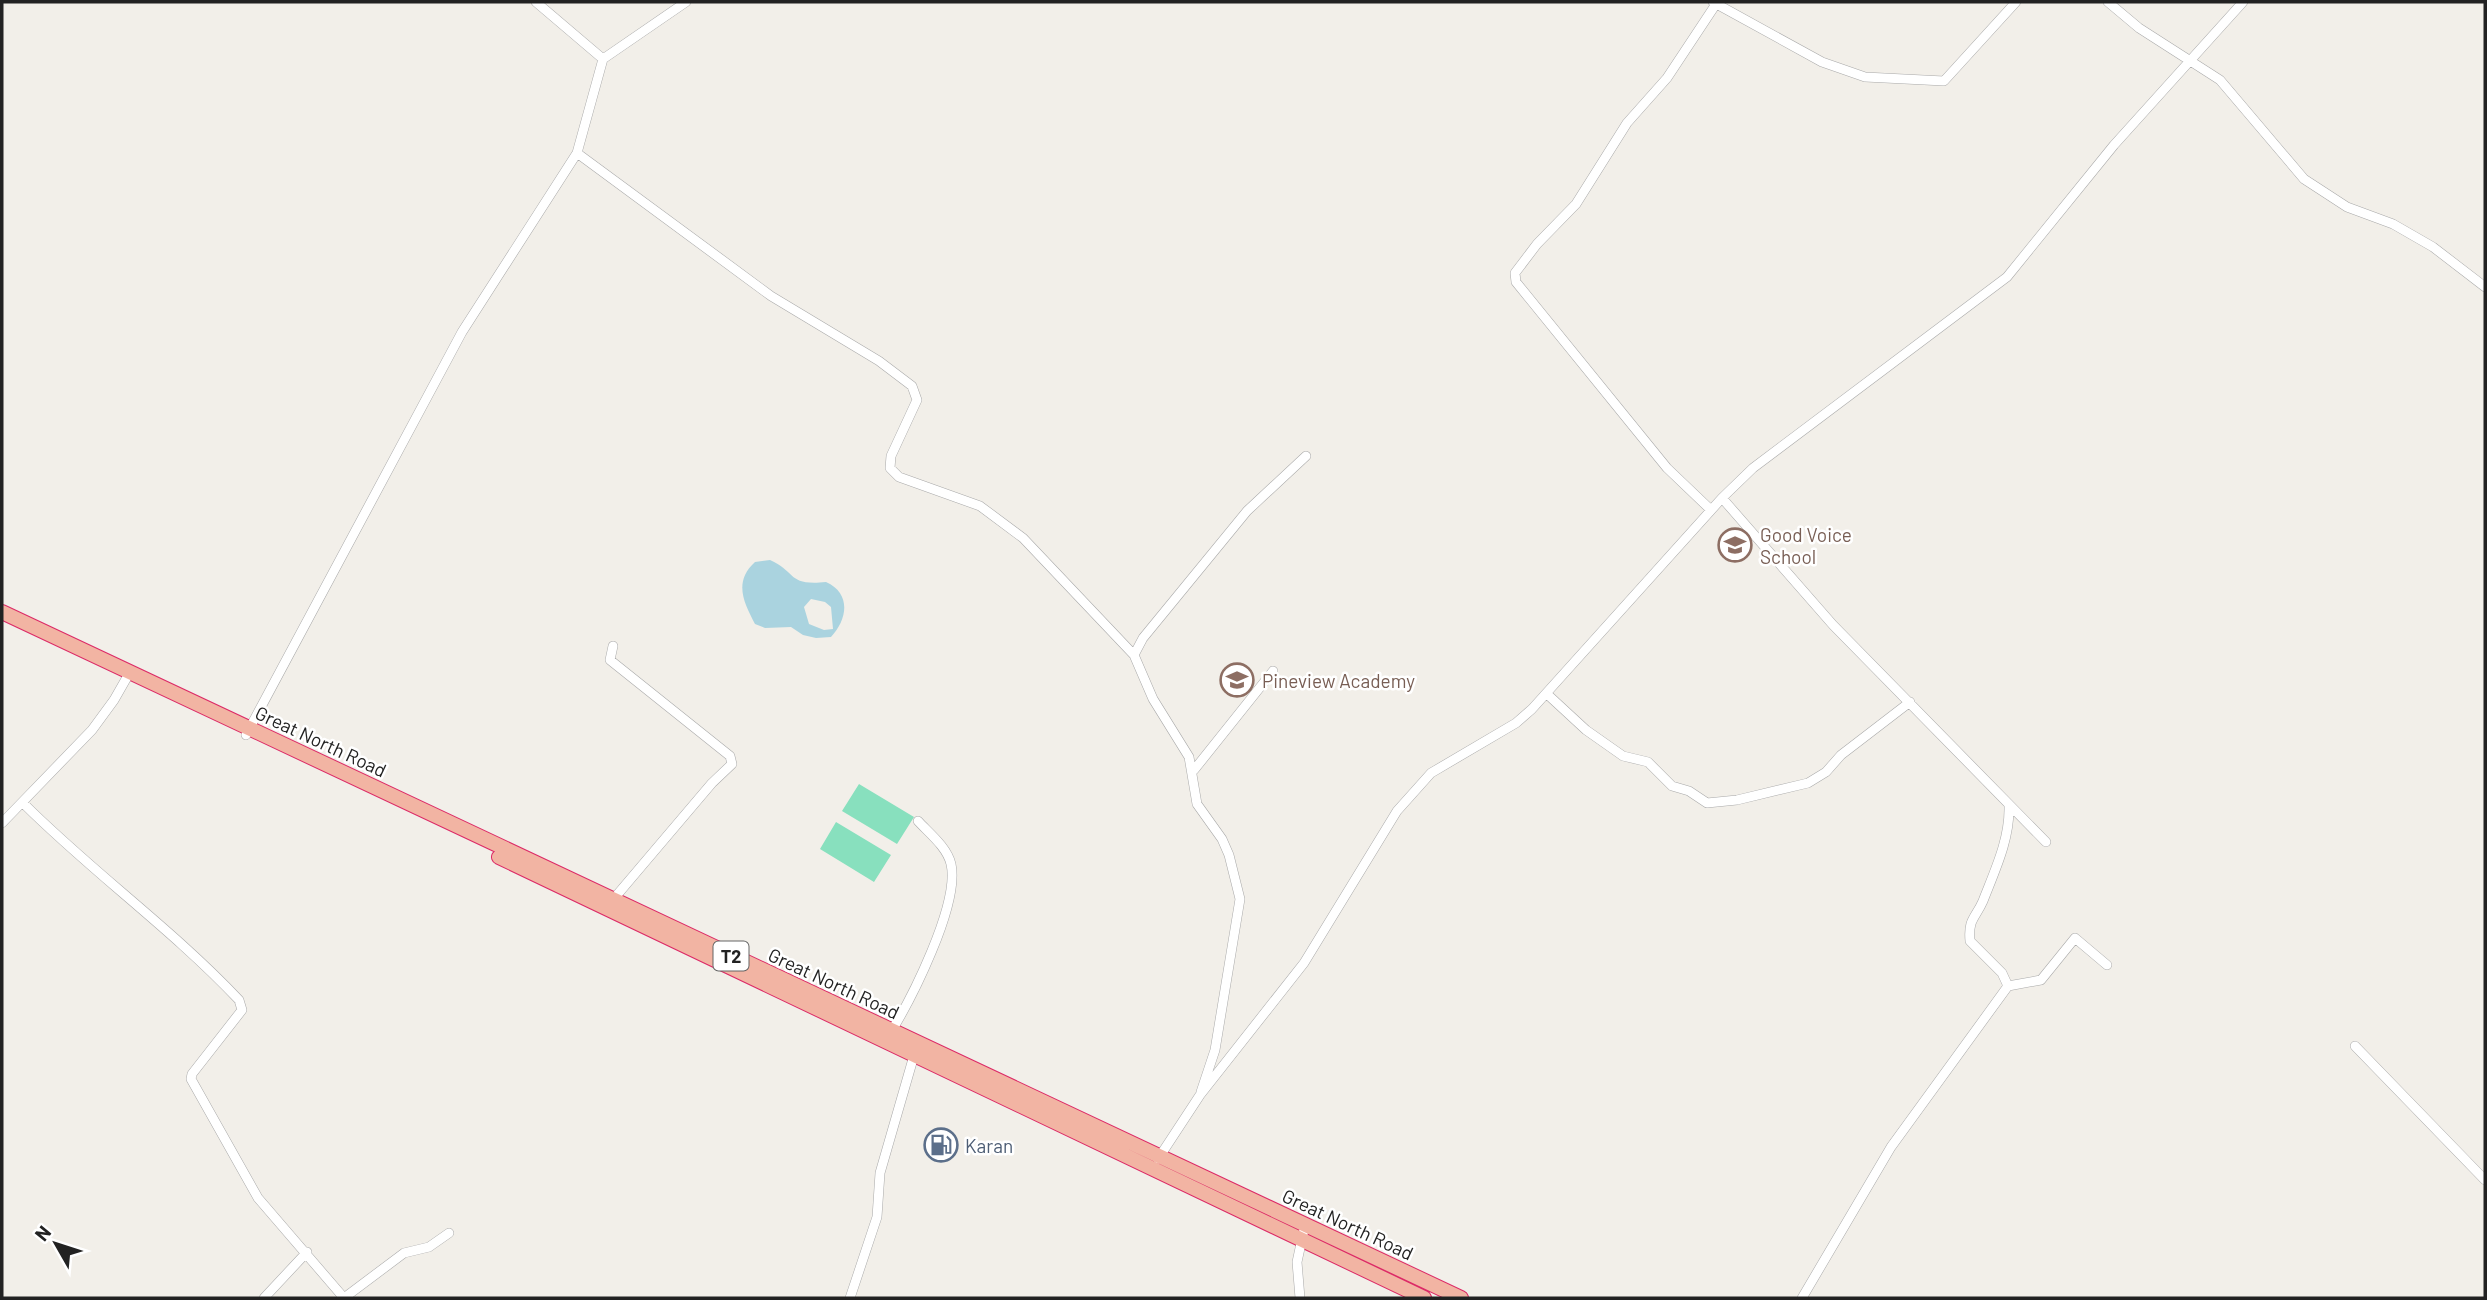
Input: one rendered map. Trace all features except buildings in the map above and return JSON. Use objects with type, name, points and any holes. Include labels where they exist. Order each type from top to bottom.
[{"type":"highway","name":"Great North Road","points":[[2,612],[127,676]]},
{"type":"highway","name":"Great North Road","points":[[2,623],[127,676],[248,732],[1303,1232],[1461,1298]]},
{"type":"highway","name":"Great North Road","points":[[1303,1232],[1424,1298]]},
{"type":"street","points":[[536,2],[603,59]]},
{"type":"street","points":[[248,732],[462,332],[577,153],[603,59],[686,2]]},
{"type":"street","points":[[1711,510],[1667,468],[1516,282],[1515,272],[1537,244],[1576,204],[1627,123],[1667,78],[1715,3],[1822,62],[1865,78],[1919,81],[1944,80],[2016,2]]},
{"type":"street","points":[[2108,2],[2188,61],[2220,79],[2304,179],[2347,207],[2393,224],[2433,247],[2485,287]]},
{"type":"street","points":[[1156,1162],[1200,1094],[1304,963],[1397,811],[1417,788],[1449,762],[1516,723],[1547,694],[1721,498],[1754,468],[2007,278],[2114,145],[2243,2]]},
{"type":"street","points":[[577,153],[749,281],[879,361],[912,386],[917,400],[891,456],[890,468],[899,477],[980,506],[1023,538],[1134,655],[1153,699],[1189,757],[1194,770],[1197,804],[1226,847],[1240,900],[1214,1050],[1200,1094]]},
{"type":"street","points":[[1134,655],[1143,638],[1247,511],[1306,456]]},
{"type":"street","points":[[1721,498],[1833,625],[2046,842]]},
{"type":"street","points":[[609,905],[712,783],[732,764],[730,756],[610,660],[613,646]]},
{"type":"street","points":[[1194,770],[1273,671]]},
{"type":"street","points":[[2,823],[92,730],[114,700],[127,676]]},
{"type":"street","points":[[1547,694],[1586,730],[1623,756],[1648,762],[1672,786],[1689,791],[1707,803],[1737,800],[1808,783],[1826,772],[1840,755],[1910,702]]},
{"type":"street","points":[[23,803],[114,887],[177,937],[239,1000],[242,1010],[191,1079],[258,1198],[344,1298],[404,1253],[429,1247],[449,1233]]},
{"type":"street","points":[[2008,986],[2003,973],[1970,941],[1969,924],[1982,903],[2003,850],[2010,823],[2009,806]]},
{"type":"street","points":[[888,1037],[937,940],[951,881],[948,857],[918,821]]},
{"type":"street","points":[[1802,1298],[1891,1147],[2008,986],[2041,980],[2075,938],[2107,965]]},
{"type":"street","points":[[2355,1046],[2485,1180]]},
{"type":"street","points":[[850,1298],[877,1217],[880,1174],[916,1049]]},
{"type":"street","points":[[1298,1297],[1297,1262],[1303,1232]]},
{"type":"street","points":[[264,1298],[307,1252]]},
{"type":"green space","points":[[859,784],[914,817],[897,844],[842,811]]},
{"type":"green space","points":[[836,822],[891,855],[874,882],[820,849]]},
{"type":"water","points":[[770,560],[798,580],[826,582],[834,587],[843,599],[844,607],[841,622],[831,637],[816,638],[803,635],[791,627],[765,628],[755,624],[744,600],[742,585],[744,577],[755,562]],"holes":[[[811,599],[825,602],[831,607],[833,629],[824,630],[809,624],[804,607]]]},
{"type":"place","name":"Good Voice School","points":[[1735,545]]},
{"type":"place","name":"Pineview Academy","points":[[1237,680]]},
{"type":"place","name":"Karan","points":[[941,1145]]}]
